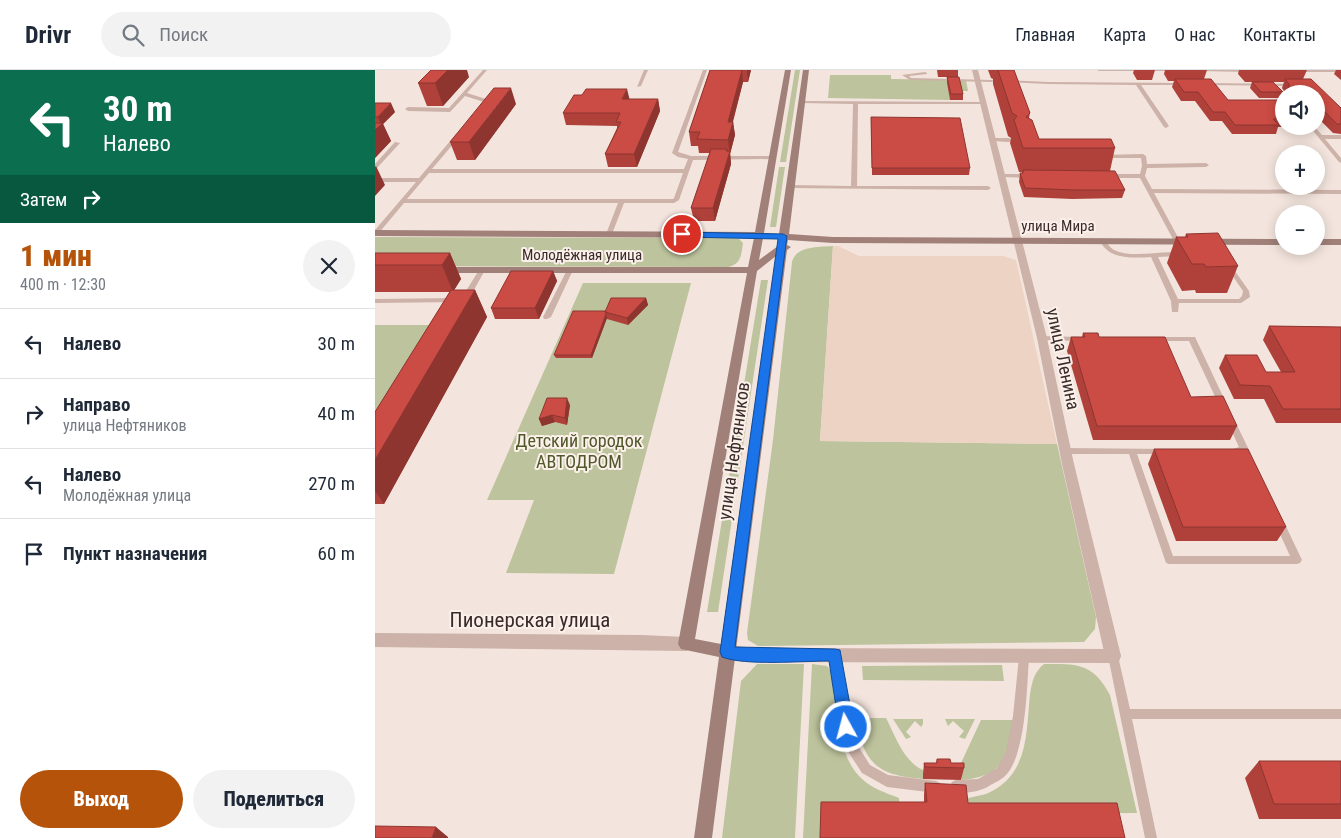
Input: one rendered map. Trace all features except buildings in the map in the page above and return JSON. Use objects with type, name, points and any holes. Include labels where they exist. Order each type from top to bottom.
[{"type":"main road","name":"улица Нефтяников","points":[[703,838],[790,187],[780,163],[787,70]]},
{"type":"main road","name":"улица Нефтяников","points":[[685,644],[758,235],[801,102],[806,70]]},
{"type":"main road","name":"Молодёжная улица","points":[[375,233],[758,235],[782,242]]},
{"type":"main road","name":"улица Мира","points":[[782,242],[833,240],[1177,241],[1216,245],[1275,242]]},
{"type":"main road","points":[[752,270],[782,242]]},
{"type":"main road","points":[[1325,242],[1341,242]]},
{"type":"main road","name":"Молодёжная улица","points":[[433,270],[752,270]]},
{"type":"main road","points":[[685,644],[727,652]]},
{"type":"street","name":"улица Ленина","points":[[975,70],[1019,240],[1065,451],[1113,656]]},
{"type":"street","name":"Пионерская улица","points":[[375,640],[685,644]]},
{"type":"street","points":[[727,652],[754,655],[1113,656]]},
{"type":"lane","points":[[408,109],[450,110],[485,70]]},
{"type":"lane","points":[[639,86],[646,70]]},
{"type":"lane","points":[[705,70],[675,153],[679,156],[691,158],[780,163]]},
{"type":"lane","points":[[1099,70],[1182,70]]},
{"type":"lane","points":[[1192,70],[1259,71]]},
{"type":"lane","points":[[1288,71],[1341,71]]},
{"type":"lane","points":[[1298,71],[1306,79]]},
{"type":"lane","points":[[925,73],[904,75],[910,79],[992,81]]},
{"type":"lane","points":[[1016,78],[1020,89]]},
{"type":"lane","points":[[1007,81],[1016,78],[1048,83],[1273,85]]},
{"type":"lane","points":[[1138,84],[1166,126]]},
{"type":"lane","points":[[465,94],[487,101],[475,115]]},
{"type":"lane","points":[[801,102],[983,103]]},
{"type":"lane","points":[[854,187],[857,103]]},
{"type":"lane","points":[[375,233],[463,129]]},
{"type":"lane","points":[[1320,137],[1341,137]]},
{"type":"lane","points":[[1320,137],[1341,161]]},
{"type":"lane","points":[[993,140],[1009,140]]},
{"type":"lane","points":[[375,167],[397,143]]},
{"type":"lane","points":[[1094,156],[1143,156],[1145,166],[1142,176],[1177,241]]},
{"type":"lane","points":[[403,200],[674,201],[677,199],[691,158]]},
{"type":"lane","points":[[1145,166],[1206,165]]},
{"type":"lane","points":[[427,171],[686,171]]},
{"type":"lane","points":[[1002,176],[1040,176]]},
{"type":"lane","points":[[1096,176],[1142,176]]},
{"type":"lane","points":[[375,180],[419,180]]},
{"type":"lane","points":[[790,187],[988,188]]},
{"type":"lane","points":[[1150,191],[1341,192]]},
{"type":"lane","points":[[609,234],[622,202]]},
{"type":"lane","points":[[1103,241],[1106,247],[1114,252],[1178,254]]},
{"type":"lane","points":[[1153,254],[1175,301],[1175,310]]},
{"type":"lane","points":[[1175,301],[1241,301],[1246,297],[1246,291],[1224,258]]},
{"type":"lane","points":[[460,308],[482,270]]},
{"type":"lane","points":[[547,317],[570,270]]},
{"type":"lane","points":[[375,300],[465,300]]},
{"type":"lane","points":[[1041,338],[1089,338]]},
{"type":"lane","points":[[1145,339],[1192,339],[1247,455],[1226,450]]},
{"type":"lane","points":[[1065,451],[1179,451]]},
{"type":"lane","points":[[1132,451],[1169,560],[1297,560],[1273,509]]},
{"type":"lane","points":[[835,655],[846,727],[853,750],[866,769],[887,781],[909,785],[945,787],[979,785],[1001,772],[1012,754],[1019,716],[1024,657]]},
{"type":"lane","points":[[1113,656],[1151,838]]},
{"type":"lane","points":[[1125,714],[1341,714]]},
{"type":"green space","points":[[795,70],[800,70],[786,162],[780,162]]},
{"type":"green space","points":[[830,75],[891,75],[891,79],[966,80],[968,91],[949,91],[950,100],[828,98]]},
{"type":"green space","points":[[779,167],[785,167],[776,227],[770,227]]},
{"type":"green space","points":[[375,237],[728,238],[739,239],[743,243],[738,262],[728,267],[375,266]]},
{"type":"green space","points":[[833,246],[820,441],[1057,444],[1096,617],[1095,629],[1084,642],[758,646],[748,640],[747,633],[773,440],[792,262],[798,253],[808,248]]},
{"type":"green space","points":[[761,280],[768,280],[718,612],[707,612]]},
{"type":"green space","name":"Детский городок АВТОДРОМ","points":[[583,283],[691,283],[614,574],[506,573],[534,500],[487,500]]},
{"type":"green space","points":[[375,325],[434,325],[375,418]]},
{"type":"green space","points":[[757,664],[804,664],[795,838],[722,838],[741,681]]},
{"type":"green space","points":[[812,664],[827,666],[831,671],[842,743],[853,768],[869,785],[899,798],[900,813],[821,838],[803,838]]},
{"type":"green space","points":[[1044,664],[1075,665],[1091,671],[1104,684],[1110,695],[1137,813],[953,814],[964,799],[986,794],[1000,786],[1018,765],[1026,738],[1033,681],[1038,670]]},
{"type":"green space","points":[[1002,665],[1004,681],[863,680],[862,666]]},
{"type":"green space","points":[[855,718],[886,718],[906,756],[911,762],[925,771],[923,779],[894,774],[883,770],[875,764],[863,746]]},
{"type":"green space","points":[[893,719],[923,719],[923,724],[921,727],[915,721],[906,732],[911,737],[906,739]]},
{"type":"green space","points":[[945,719],[975,719],[965,739],[959,737],[964,731],[953,721],[948,726]]},
{"type":"green space","points":[[981,720],[1013,720],[1008,752],[993,771],[975,778],[962,780],[961,774],[948,771],[961,763]]},
{"type":"shaded area","points":[[833,246],[838,246],[859,256],[1003,256],[1016,260],[1057,444],[820,441]]},
{"type":"route","points":[[682,234],[783,236],[727,652],[754,655],[835,655],[846,727]]}]
